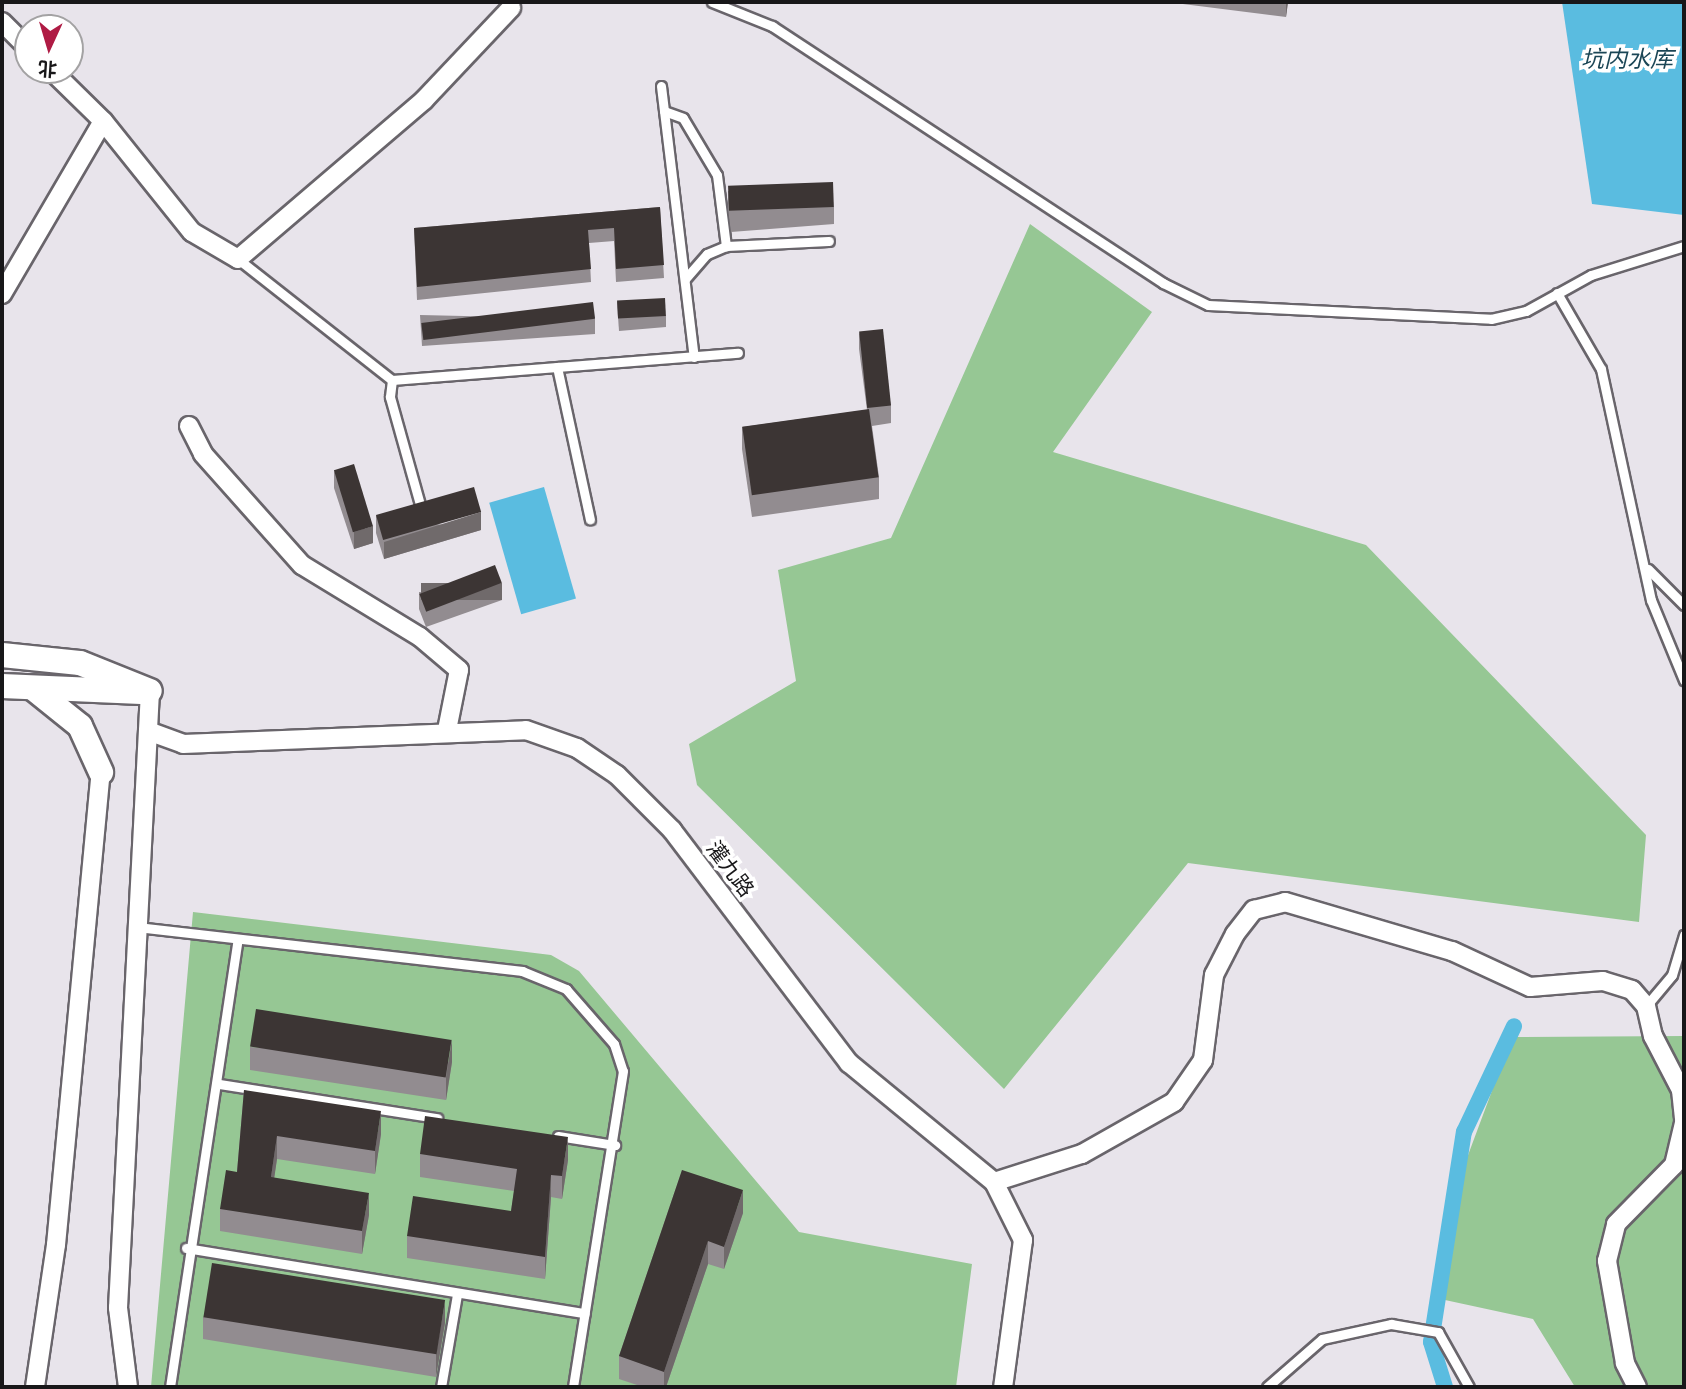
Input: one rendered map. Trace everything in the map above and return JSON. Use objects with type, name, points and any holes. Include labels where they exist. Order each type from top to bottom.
[{"type":"street","points":[[65,84],[103,121],[192,232],[238,259],[424,100],[515,4]]},
{"type":"street","points":[[2,294],[103,121]]},
{"type":"street","points":[[189,426],[203,454],[302,565],[420,637],[459,670],[447,730]]},
{"type":"street","points":[[2,655],[80,663],[150,691]]},
{"type":"street","points":[[2,686],[150,691]]},
{"type":"street","points":[[33,689],[80,726],[101,772],[56,1245],[35,1387]]},
{"type":"street","points":[[128,1387],[118,1308],[150,691]]},
{"type":"street","name":"灌九路","points":[[148,731],[183,744],[447,730],[526,730],[577,748],[617,775],[672,830],[849,1063],[994,1182],[1023,1240],[1003,1387]]},
{"type":"street","points":[[994,1182],[1082,1154],[1174,1102],[1203,1060],[1214,975],[1235,934],[1254,910],[1267,906],[1285,902],[1452,951],[1530,987],[1603,981],[1632,990],[1646,1006],[1653,1036],[1681,1090],[1684,1122],[1674,1165],[1616,1224],[1607,1261],[1625,1363],[1637,1387]]},
{"type":"lane","points":[[712,2],[772,26],[1163,283],[1208,305],[1491,319],[1557,293],[1591,275],[1684,246]]},
{"type":"lane","points":[[661,86],[694,356]]},
{"type":"lane","points":[[664,111],[683,118],[718,175],[726,246]]},
{"type":"lane","points":[[685,279],[707,254],[726,246],[830,241]]},
{"type":"lane","points":[[238,259],[391,380],[738,353]]},
{"type":"lane","points":[[1557,293],[1601,369],[1616,458],[1647,568],[1651,600],[1684,680]]},
{"type":"lane","points":[[557,367],[590,519]]},
{"type":"lane","points":[[391,380],[390,397],[421,508]]},
{"type":"lane","points":[[1647,568],[1684,605]]},
{"type":"lane","points":[[136,927],[545,976],[566,989],[614,1044],[622,1070],[615,1145],[573,1387]]},
{"type":"lane","points":[[1646,1006],[1672,975],[1684,935]]},
{"type":"lane","points":[[170,1387],[186,1248],[219,1084],[239,939]]},
{"type":"lane","points":[[219,1084],[451,1120]]},
{"type":"lane","points":[[547,1135],[615,1145]]},
{"type":"lane","points":[[186,1248],[585,1313]]},
{"type":"lane","points":[[442,1387],[457,1294]]},
{"type":"lane","points":[[1266,1387],[1322,1339],[1391,1324],[1438,1332],[1468,1387]]},
{"type":"green space","points":[[1030,224],[1152,312],[1053,452],[1366,545],[1646,835],[1639,922],[1188,863],[1004,1089],[697,785],[689,744],[796,681],[778,570],[891,538]]},
{"type":"green space","points":[[193,912],[551,955],[579,971],[799,1232],[972,1264],[956,1387],[151,1387]]},
{"type":"green space","points":[[1684,1036],[1684,1387],[1575,1387],[1533,1319],[1445,1300],[1461,1174],[1512,1037]]},
{"type":"water","name":"坑内水库","points":[[1562,2],[1684,2],[1684,215],[1592,204]]},
{"type":"water","points":[[544,487],[576,599],[521,614],[489,503]]},
{"type":"building","points":[[833,182],[834,207],[729,211],[728,186]]},
{"type":"building","points":[[660,207],[664,265],[616,269],[614,228],[588,230],[591,269],[417,287],[414,228]]},
{"type":"building","points":[[665,298],[666,316],[618,318],[617,301]]},
{"type":"building","points":[[593,302],[595,319],[423,340],[421,323]]},
{"type":"building","points":[[883,329],[891,406],[867,408],[859,332]]},
{"type":"building","points":[[869,409],[879,477],[752,495],[742,427]]},
{"type":"building","points":[[354,464],[373,526],[353,532],[334,470]]},
{"type":"building","points":[[474,487],[481,512],[383,540],[376,515]]},
{"type":"building","points":[[495,565],[502,583],[426,612],[419,594]]},
{"type":"building","points":[[256,1009],[452,1040],[446,1078],[250,1047]]},
{"type":"building","points":[[244,1090],[381,1111],[375,1151],[277,1136],[271,1177],[369,1193],[362,1231],[220,1209],[226,1170],[237,1172]]},
{"type":"building","points":[[425,1116],[568,1137],[562,1176],[551,1175],[545,1257],[407,1236],[413,1196],[511,1211],[517,1169],[420,1154]]},
{"type":"building","points":[[682,1170],[743,1190],[724,1247],[708,1241],[664,1372],[619,1356]]},
{"type":"building","points":[[212,1263],[445,1300],[436,1354],[203,1317]]},
{"type":"waterway","points":[[1445,1387],[1431,1342],[1464,1132],[1514,1026]]}]
